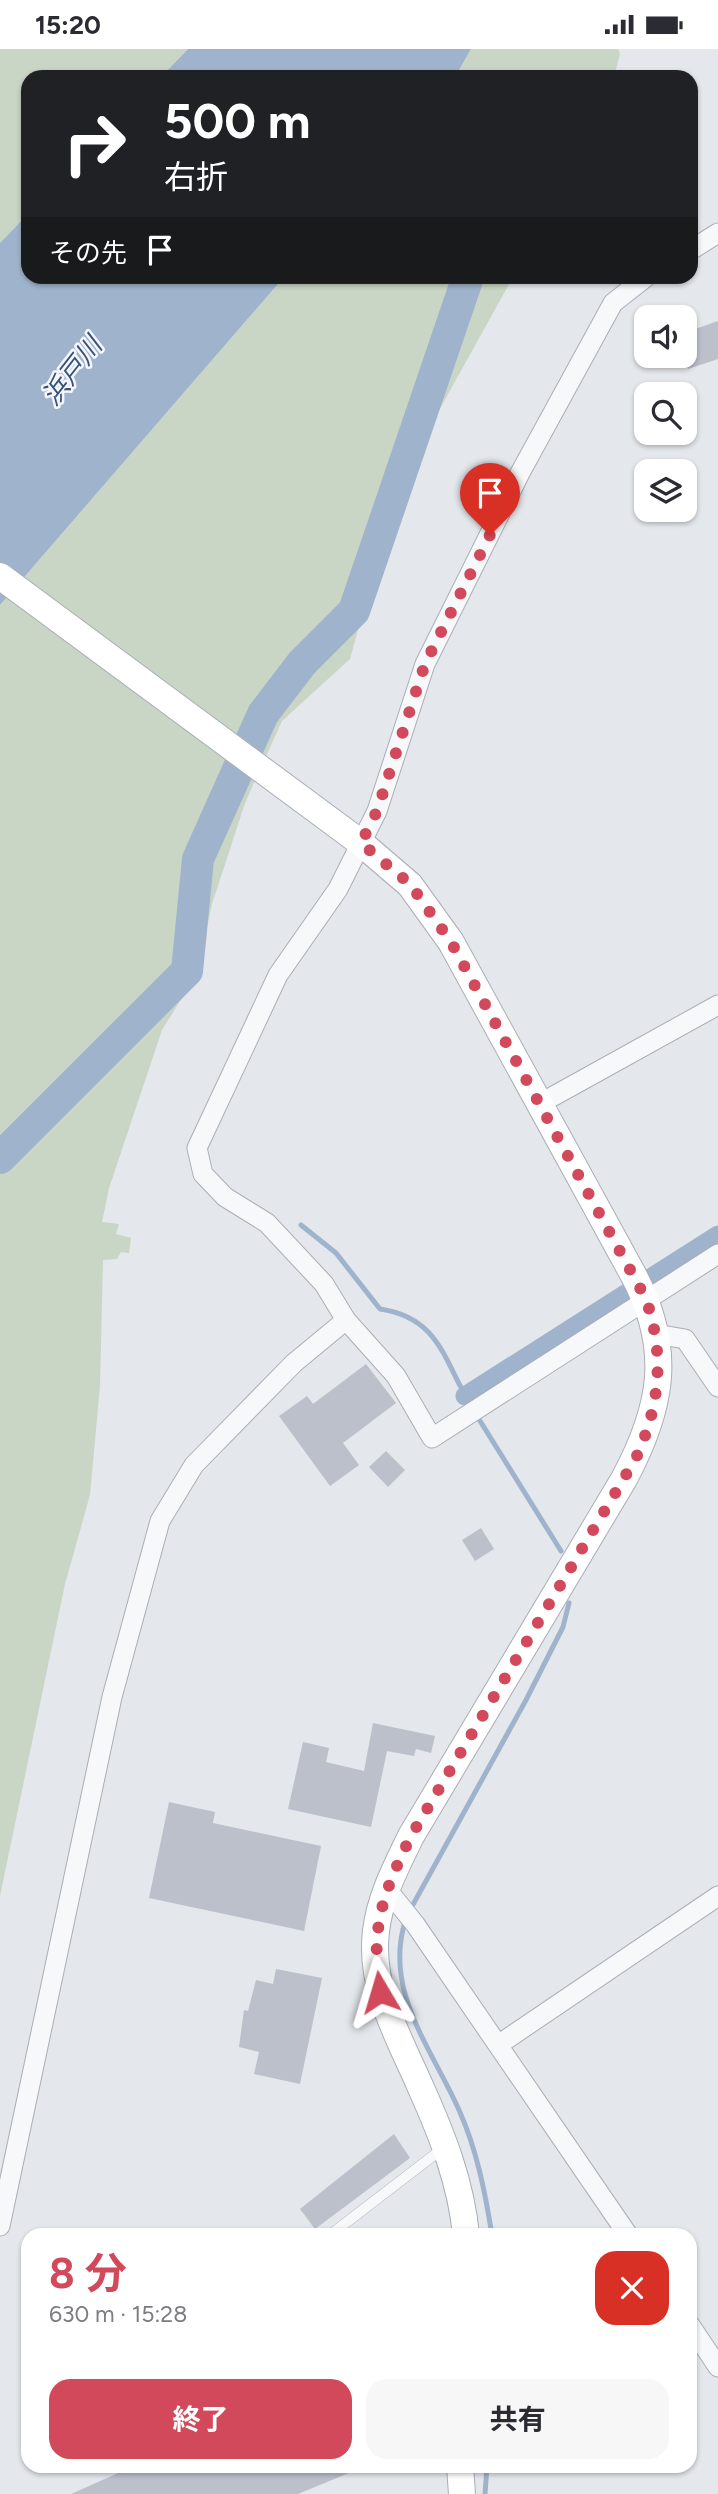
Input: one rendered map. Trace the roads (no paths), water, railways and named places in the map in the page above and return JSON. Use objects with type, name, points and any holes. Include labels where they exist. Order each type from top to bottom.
[{"type":"street","points":[[698,246],[718,233]]},
{"type":"street","points":[[637,284],[613,303],[520,473],[425,664],[377,811],[338,889],[278,975],[197,1149],[204,1174],[225,1197],[267,1223],[324,1284],[346,1320],[396,1376],[432,1438],[718,1254]]},
{"type":"street","points":[[0,576],[361,843],[410,884],[451,942],[541,1103],[646,1299],[656,1334],[660,1356],[653,1418],[636,1458],[411,1836],[395,1897],[376,1933],[380,1992],[446,2146],[461,2197],[465,2228]]},
{"type":"street","points":[[541,1103],[718,1005]]},
{"type":"street","points":[[0,2226],[112,1697],[160,1521],[194,1465],[294,1363],[346,1320]]},
{"type":"street","points":[[656,1334],[685,1339],[718,1387]]},
{"type":"street","points":[[498,2045],[718,1896]]},
{"type":"street","points":[[395,1897],[623,2228]]},
{"type":"street","points":[[697,2336],[718,2367]]},
{"type":"street","points":[[460,2473],[461,2494]]},
{"type":"lane","points":[[339,2228],[446,2146]]},
{"type":"water","points":[[188,49],[471,49],[459,70],[168,70]]},
{"type":"water","name":"浜戸川","points":[[21,221],[21,284],[278,284],[0,605],[0,243]]},
{"type":"waterway","points":[[0,1158],[187,971],[198,859],[263,714],[302,663],[354,611],[466,284]]},
{"type":"waterway","points":[[301,1225],[336,1253],[380,1309],[400,1314],[429,1332],[447,1359],[472,1407]]},
{"type":"waterway","points":[[465,1396],[718,1235]]},
{"type":"waterway","points":[[477,1416],[561,1551]]},
{"type":"waterway","points":[[410,1910],[526,1700],[563,1627],[569,1603]]},
{"type":"waterway","points":[[406,1919],[400,1945],[400,1970],[405,1994],[413,2018],[471,2140],[491,2228]]},
{"type":"waterway","points":[[485,2494],[486,2473]]}]
